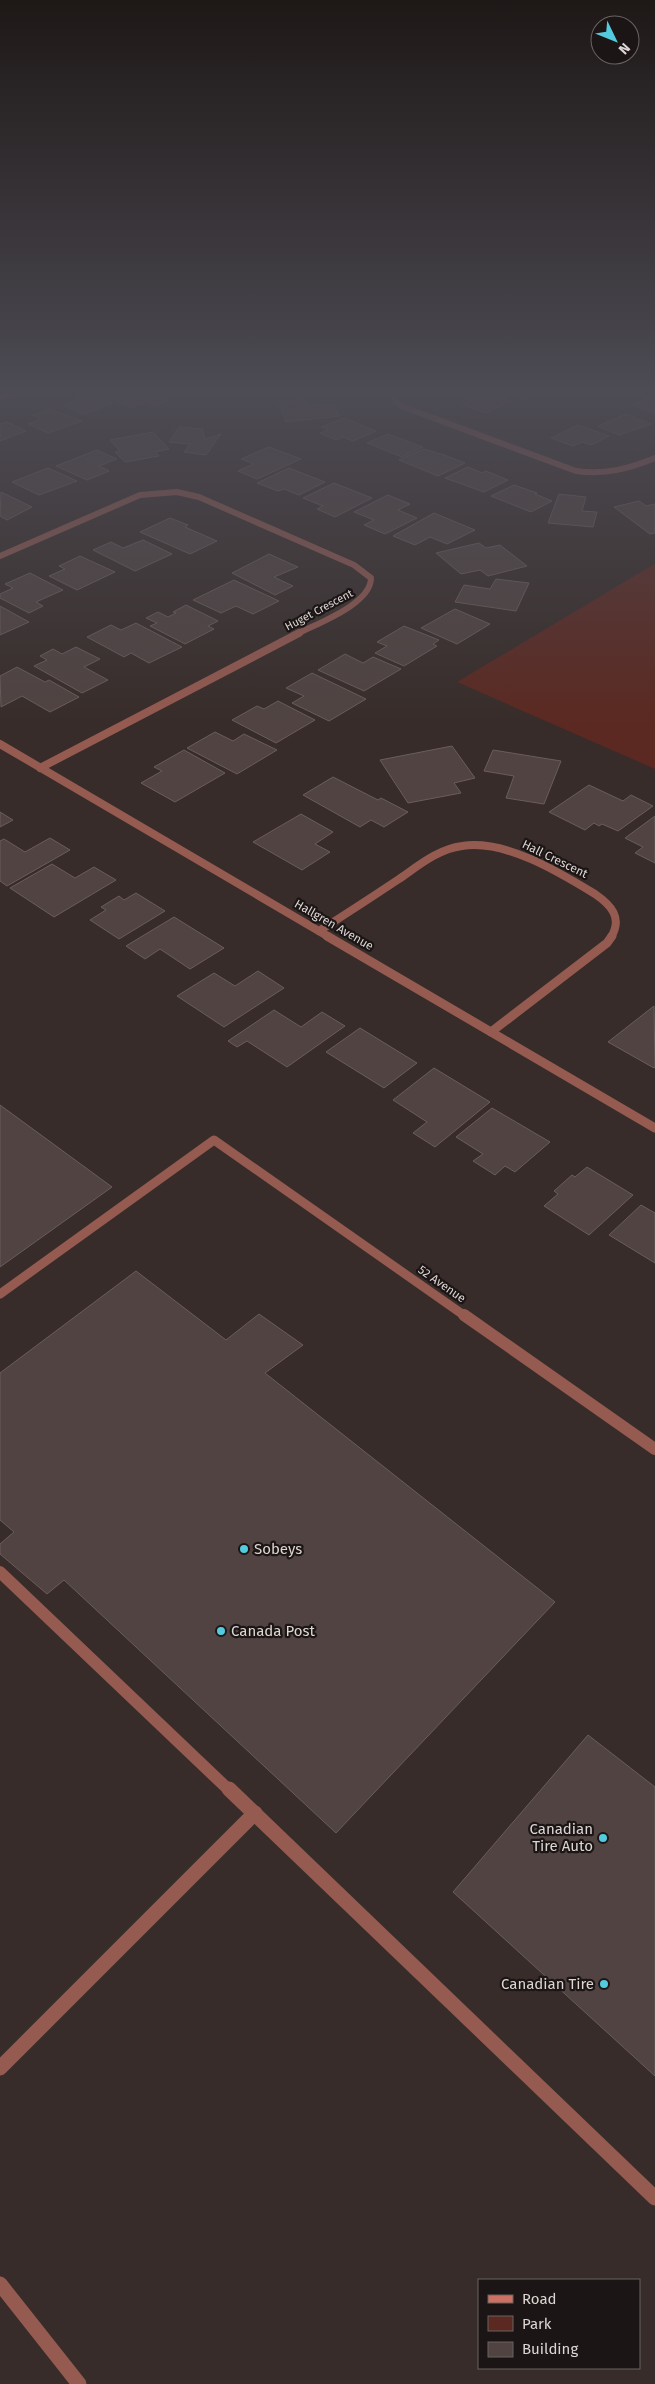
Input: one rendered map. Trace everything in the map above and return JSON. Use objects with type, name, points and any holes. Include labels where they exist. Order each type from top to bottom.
[{"type":"street","name":"Huget Crescent","points":[[0,556],[122,502]]},
{"type":"street","name":"Huget Crescent","points":[[40,768],[352,605],[368,593],[372,586],[371,578],[354,565],[211,502]]},
{"type":"street","name":"Hallgren Avenue","points":[[0,744],[655,1128]]},
{"type":"street","name":"Hall Crescent","points":[[319,931],[426,860],[446,850],[468,845],[492,846],[512,852],[590,890],[609,903],[616,916],[617,926],[606,942],[491,1032]]},
{"type":"street","name":"52 Avenue","points":[[0,1294],[214,1140],[655,1450]]},
{"type":"street","points":[[0,1572],[255,1813],[472,2024],[655,2198]]},
{"type":"street","points":[[0,2068],[255,1813]]},
{"type":"street","points":[[0,2284],[79,2384]]},
{"type":"green space","points":[[655,564],[655,769],[457,682],[651,566]]},
{"type":"building","points":[[1,502],[22,502],[32,507],[7,520],[0,516]]},
{"type":"building","points":[[314,502],[364,502],[335,517],[317,509],[323,506]]},
{"type":"building","points":[[373,502],[406,502],[410,504],[398,510],[417,518],[385,534],[364,525],[374,520],[354,512]]},
{"type":"building","points":[[507,502],[550,502],[531,512]]},
{"type":"building","points":[[556,502],[584,502],[582,511],[597,512],[593,527],[548,523]]},
{"type":"building","points":[[634,502],[641,502],[646,506],[655,504],[655,533],[650,534],[614,507]]},
{"type":"building","points":[[434,513],[475,530],[447,544],[430,537],[415,545],[393,536]]},
{"type":"building","points":[[170,518],[188,525],[185,527],[217,541],[190,554],[140,532]]},
{"type":"building","points":[[143,540],[172,554],[135,571],[93,550],[111,542],[123,548]]},
{"type":"building","points":[[479,543],[486,548],[500,545],[527,566],[488,576],[480,570],[461,574],[436,553]]},
{"type":"building","points":[[269,554],[298,567],[274,577],[293,586],[275,595],[232,573]]},
{"type":"building","points":[[80,556],[115,572],[77,590],[49,576],[65,569],[59,566]]},
{"type":"building","points":[[30,573],[63,590],[36,602],[43,606],[29,613],[0,598],[0,594],[13,588],[5,584]]},
{"type":"building","points":[[496,579],[529,583],[516,611],[455,602],[464,585],[490,589]]},
{"type":"building","points":[[234,580],[279,601],[253,614],[236,606],[221,613],[193,600]]},
{"type":"building","points":[[186,605],[218,621],[208,626],[214,629],[185,644],[150,626],[157,623],[146,618],[158,612],[168,617]]},
{"type":"building","points":[[0,606],[29,622],[0,635]]},
{"type":"building","points":[[455,609],[490,624],[457,644],[421,628]]},
{"type":"building","points":[[136,623],[182,647],[149,663],[131,653],[124,657],[87,637],[111,625],[121,630]]},
{"type":"building","points":[[404,626],[439,640],[433,644],[437,646],[404,666],[375,653],[387,646],[377,642]]},
{"type":"building","points":[[76,647],[100,659],[84,667],[108,680],[82,693],[34,666],[47,660],[40,656],[53,649],[62,654]]},
{"type":"building","points":[[345,654],[363,663],[373,657],[401,669],[364,691],[318,670]]},
{"type":"building","points":[[17,667],[45,682],[49,680],[79,697],[50,712],[22,696],[1,707],[0,676]]},
{"type":"building","points":[[312,673],[366,699],[329,721],[292,703],[304,696],[286,688]]},
{"type":"building","points":[[278,701],[315,720],[276,743],[232,720],[257,706],[264,709]]},
{"type":"building","points":[[215,732],[233,741],[244,734],[277,750],[237,774],[187,748]]},
{"type":"building","points":[[452,746],[475,778],[454,783],[461,793],[408,803],[380,760]]},
{"type":"building","points":[[184,750],[225,773],[175,802],[141,783],[162,771],[154,767]]},
{"type":"building","points":[[493,750],[561,761],[544,804],[506,798],[514,776],[484,771]]},
{"type":"building","points":[[333,777],[378,800],[381,798],[408,812],[384,827],[371,820],[360,827],[303,795]]},
{"type":"building","points":[[589,785],[623,801],[631,795],[653,806],[618,831],[602,824],[599,826],[594,823],[585,830],[549,812]]},
{"type":"building","points":[[0,812],[13,820],[0,827]]},
{"type":"building","points":[[301,814],[333,832],[315,844],[330,852],[302,870],[253,842]]},
{"type":"building","points":[[655,816],[655,863],[635,853],[643,847],[625,838]]},
{"type":"building","points":[[50,838],[70,850],[7,886],[0,881],[0,841],[4,839],[25,852]]},
{"type":"building","points":[[52,864],[75,878],[94,867],[116,880],[54,917],[10,888]]},
{"type":"building","points":[[136,893],[165,911],[119,939],[90,920],[106,910],[101,907],[119,896],[124,900]]},
{"type":"building","points":[[174,917],[224,948],[190,969],[160,949],[145,959],[126,946]]},
{"type":"building","points":[[258,971],[284,988],[224,1027],[177,996],[214,973],[235,986]]},
{"type":"building","points":[[654,1006],[655,1067],[654,1068],[608,1042]]},
{"type":"building","points":[[274,1010],[301,1027],[322,1012],[345,1026],[287,1067],[247,1041],[237,1047],[228,1041]]},
{"type":"building","points":[[360,1028],[417,1063],[384,1088],[326,1052]]},
{"type":"building","points":[[434,1068],[490,1102],[435,1147],[413,1133],[427,1122],[393,1100]]},
{"type":"building","points":[[0,1105],[112,1187],[0,1267]]},
{"type":"building","points":[[492,1108],[550,1142],[515,1172],[505,1166],[495,1175],[473,1161],[483,1154],[456,1137]]},
{"type":"building","points":[[587,1167],[633,1195],[589,1235],[544,1206],[558,1194],[554,1191],[572,1175],[575,1177]]},
{"type":"building","points":[[641,1205],[655,1213],[655,1263],[609,1235]]},
{"type":"building","name":"Sobeys","points":[[136,1271],[226,1340],[259,1314],[303,1345],[265,1373],[555,1602],[336,1833],[64,1580],[47,1594],[0,1554],[0,1544],[14,1532],[0,1520],[0,1373]]},
{"type":"building","name":"Canadian Tire","points":[[588,1735],[655,1787],[655,2076],[453,1892]]},
{"type":"place","name":"Sobeys","points":[[244,1549]]},
{"type":"place","name":"Canada Post","points":[[221,1631]]},
{"type":"place","name":"Canadian Tire Auto","points":[[603,1838]]},
{"type":"place","name":"Canadian Tire","points":[[604,1984]]}]
